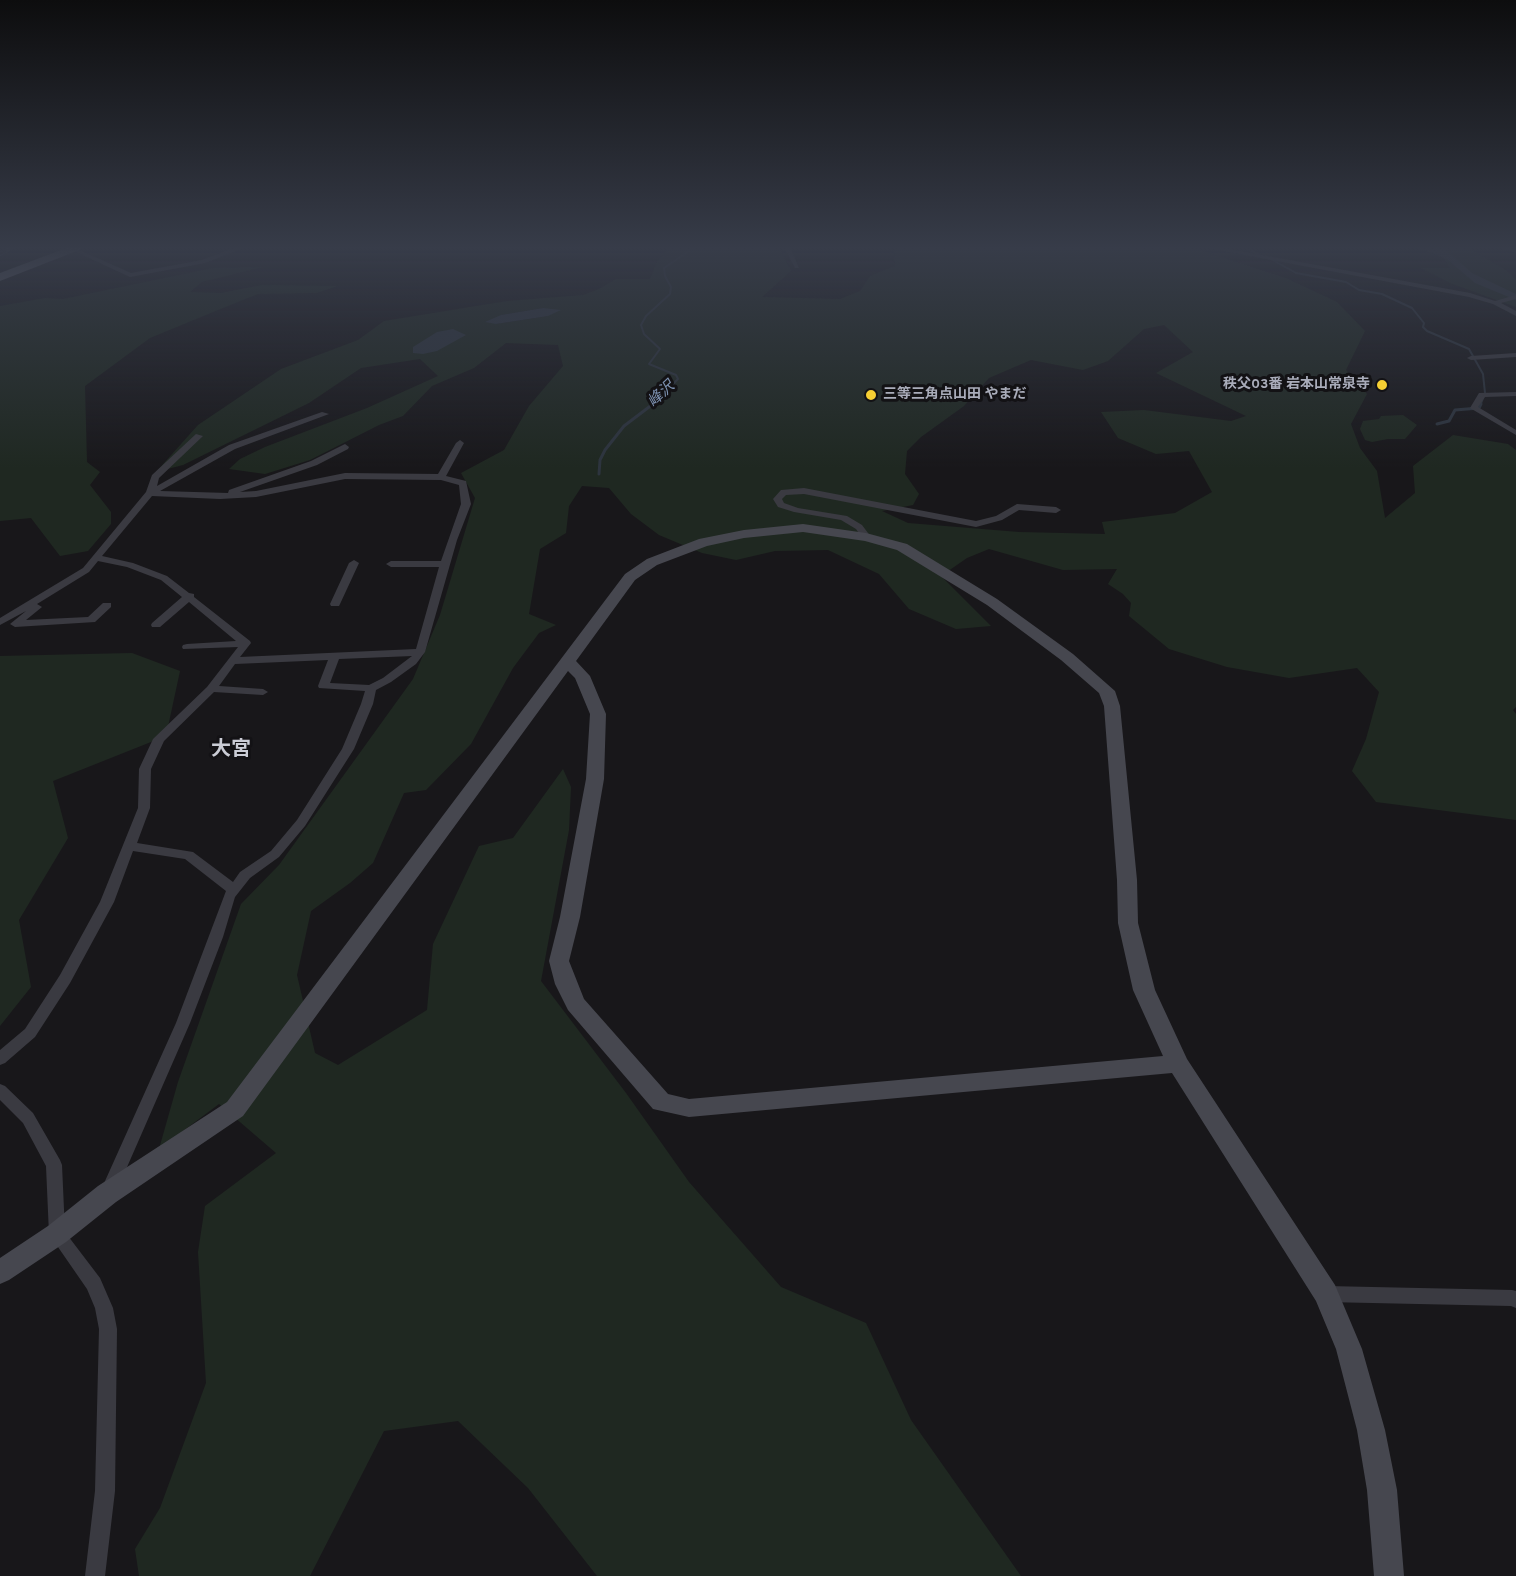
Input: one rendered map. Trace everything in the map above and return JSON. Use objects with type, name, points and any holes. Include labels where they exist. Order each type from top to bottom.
[{"type":"street","points":[[1471,358],[1516,356]]},
{"type":"street","points":[[1516,394],[1482,395],[1474,408],[1516,433]]},
{"type":"street","points":[[0,622],[86,570],[150,493],[232,447],[326,414]]},
{"type":"street","points":[[150,493],[155,477],[199,436]]},
{"type":"street","points":[[441,477],[460,443]]},
{"type":"street","points":[[220,496],[304,467],[345,447]]},
{"type":"street","points":[[150,493],[220,496],[266,493],[345,476],[441,477],[463,483],[466,504],[420,652],[412,662],[387,680],[371,688],[323,686],[335,656]]},
{"type":"street","points":[[866,537],[859,527],[844,518],[797,510],[782,505],[777,499],[784,492],[804,491],[976,524],[999,518],[1017,507],[1056,510]]},
{"type":"street","points":[[0,1272],[57,1234],[107,1194],[235,1109],[350,951],[630,577],[652,562],[704,543],[774,530],[803,528],[866,537],[902,547],[939,568],[992,602],[1067,657],[1107,691],[1113,718],[1127,880],[1128,923],[1144,990],[1178,1064],[1326,1294],[1349,1349],[1371,1430],[1382,1490],[1389,1576]]},
{"type":"street","points":[[97,558],[130,565],[164,578],[190,596],[246,643]]},
{"type":"street","points":[[335,604],[354,563]]},
{"type":"street","points":[[391,564],[446,564]]},
{"type":"street","points":[[156,625],[190,596]]},
{"type":"street","points":[[30,604],[38,607],[15,624],[91,620],[107,605]]},
{"type":"street","points":[[187,648],[246,643]]},
{"type":"street","points":[[0,1059],[30,1033],[65,979],[108,902],[144,808],[145,769],[159,739],[211,689],[246,643]]},
{"type":"street","points":[[234,661],[420,652]]},
{"type":"street","points":[[568,662],[582,676],[598,714],[595,779],[570,917],[559,960],[566,984],[576,1004],[661,1102],[689,1108],[1178,1064]]},
{"type":"street","points":[[107,1194],[183,1023],[229,896],[245,875],[275,854],[302,823],[348,749],[367,704],[371,688]]},
{"type":"street","points":[[211,689],[262,692]]},
{"type":"street","points":[[128,846],[189,855],[234,890]]},
{"type":"street","points":[[0,1090],[28,1118],[54,1165],[57,1234],[94,1284],[104,1308],[108,1329],[105,1491],[95,1576]]},
{"type":"street","points":[[1326,1294],[1512,1298],[1516,1300]]},
{"type":"shaded area","points":[[0,321],[193,321],[150,338],[85,386],[87,462],[100,472],[90,485],[111,512],[111,524],[88,551],[60,556],[31,518],[0,521]]},
{"type":"shaded area","points":[[384,321],[498,321],[496,324],[518,321],[1355,321],[1365,331],[1346,370],[1367,394],[1351,424],[1360,448],[1377,471],[1385,518],[1415,493],[1413,466],[1453,435],[1508,444],[1516,450],[1516,707],[1513,710],[1516,714],[1516,820],[1376,802],[1352,771],[1366,739],[1379,692],[1357,668],[1289,678],[1227,667],[1169,649],[1129,616],[1131,603],[1123,594],[1108,584],[1117,569],[1063,570],[989,549],[967,558],[941,576],[991,626],[956,629],[909,609],[879,574],[828,550],[775,551],[736,560],[702,553],[659,535],[631,514],[609,488],[582,486],[569,506],[566,533],[540,549],[529,614],[556,625],[539,633],[513,668],[471,744],[426,790],[404,793],[373,863],[311,911],[297,975],[315,1053],[338,1065],[427,1010],[433,944],[479,846],[513,838],[563,769],[571,787],[569,830],[541,981],[626,1093],[689,1182],[781,1287],[866,1323],[911,1420],[1021,1576],[597,1576],[528,1488],[458,1421],[384,1431],[310,1576],[139,1576],[135,1549],[160,1508],[206,1383],[198,1252],[205,1206],[276,1153],[219,1104],[159,1149],[178,1082],[241,904],[279,865],[413,679],[440,615],[475,498],[461,473],[504,450],[529,406],[563,366],[558,345],[506,343],[474,368],[432,386],[403,416],[379,425],[310,460],[265,474],[229,469],[240,459],[265,447],[367,408],[438,376],[420,359],[361,368],[309,403],[183,465],[156,472],[198,425],[281,369],[358,340]],"holes":[[[1164,325],[1193,352],[1156,373],[1246,416],[1231,421],[1144,410],[1101,412],[1118,438],[1156,454],[1189,451],[1212,492],[1175,513],[1102,522],[1105,534],[1019,532],[908,523],[882,511],[913,505],[919,494],[905,474],[907,451],[921,437],[964,406],[989,378],[1031,360],[1083,370],[1108,361],[1144,329]]]},
{"type":"shaded area","points":[[488,321],[518,321],[496,324],[485,322]]},
{"type":"shaded area","points":[[453,329],[466,335],[437,351],[423,354],[413,353],[413,347],[437,332]]},
{"type":"shaded area","points":[[1403,415],[1417,425],[1405,439],[1372,442],[1365,440],[1360,429],[1363,421],[1379,419],[1381,416]]},
{"type":"shaded area","points":[[132,653],[180,671],[166,736],[53,781],[68,838],[19,920],[31,987],[0,1026],[0,656]]},
{"type":"waterway","name":"峰沢","points":[[643,321],[641,325],[644,334],[660,349],[649,364],[676,375],[678,379],[653,404]]},
{"type":"waterway","points":[[1422,321],[1423,327],[1427,331],[1469,349],[1483,374],[1485,393],[1480,406]]},
{"type":"waterway","name":"峰沢","points":[[599,474],[600,460],[605,450],[624,426],[653,404]]},
{"type":"waterway","points":[[1437,424],[1449,421],[1455,410],[1479,408],[1480,406]]},
{"type":"place","name":"秩父03番 岩本山常泉寺","points":[[1382,385]]},
{"type":"place","name":"三等三角点山田 やまだ","points":[[871,395]]},
{"type":"district","name":"大宮","points":[[231,751]]}]
